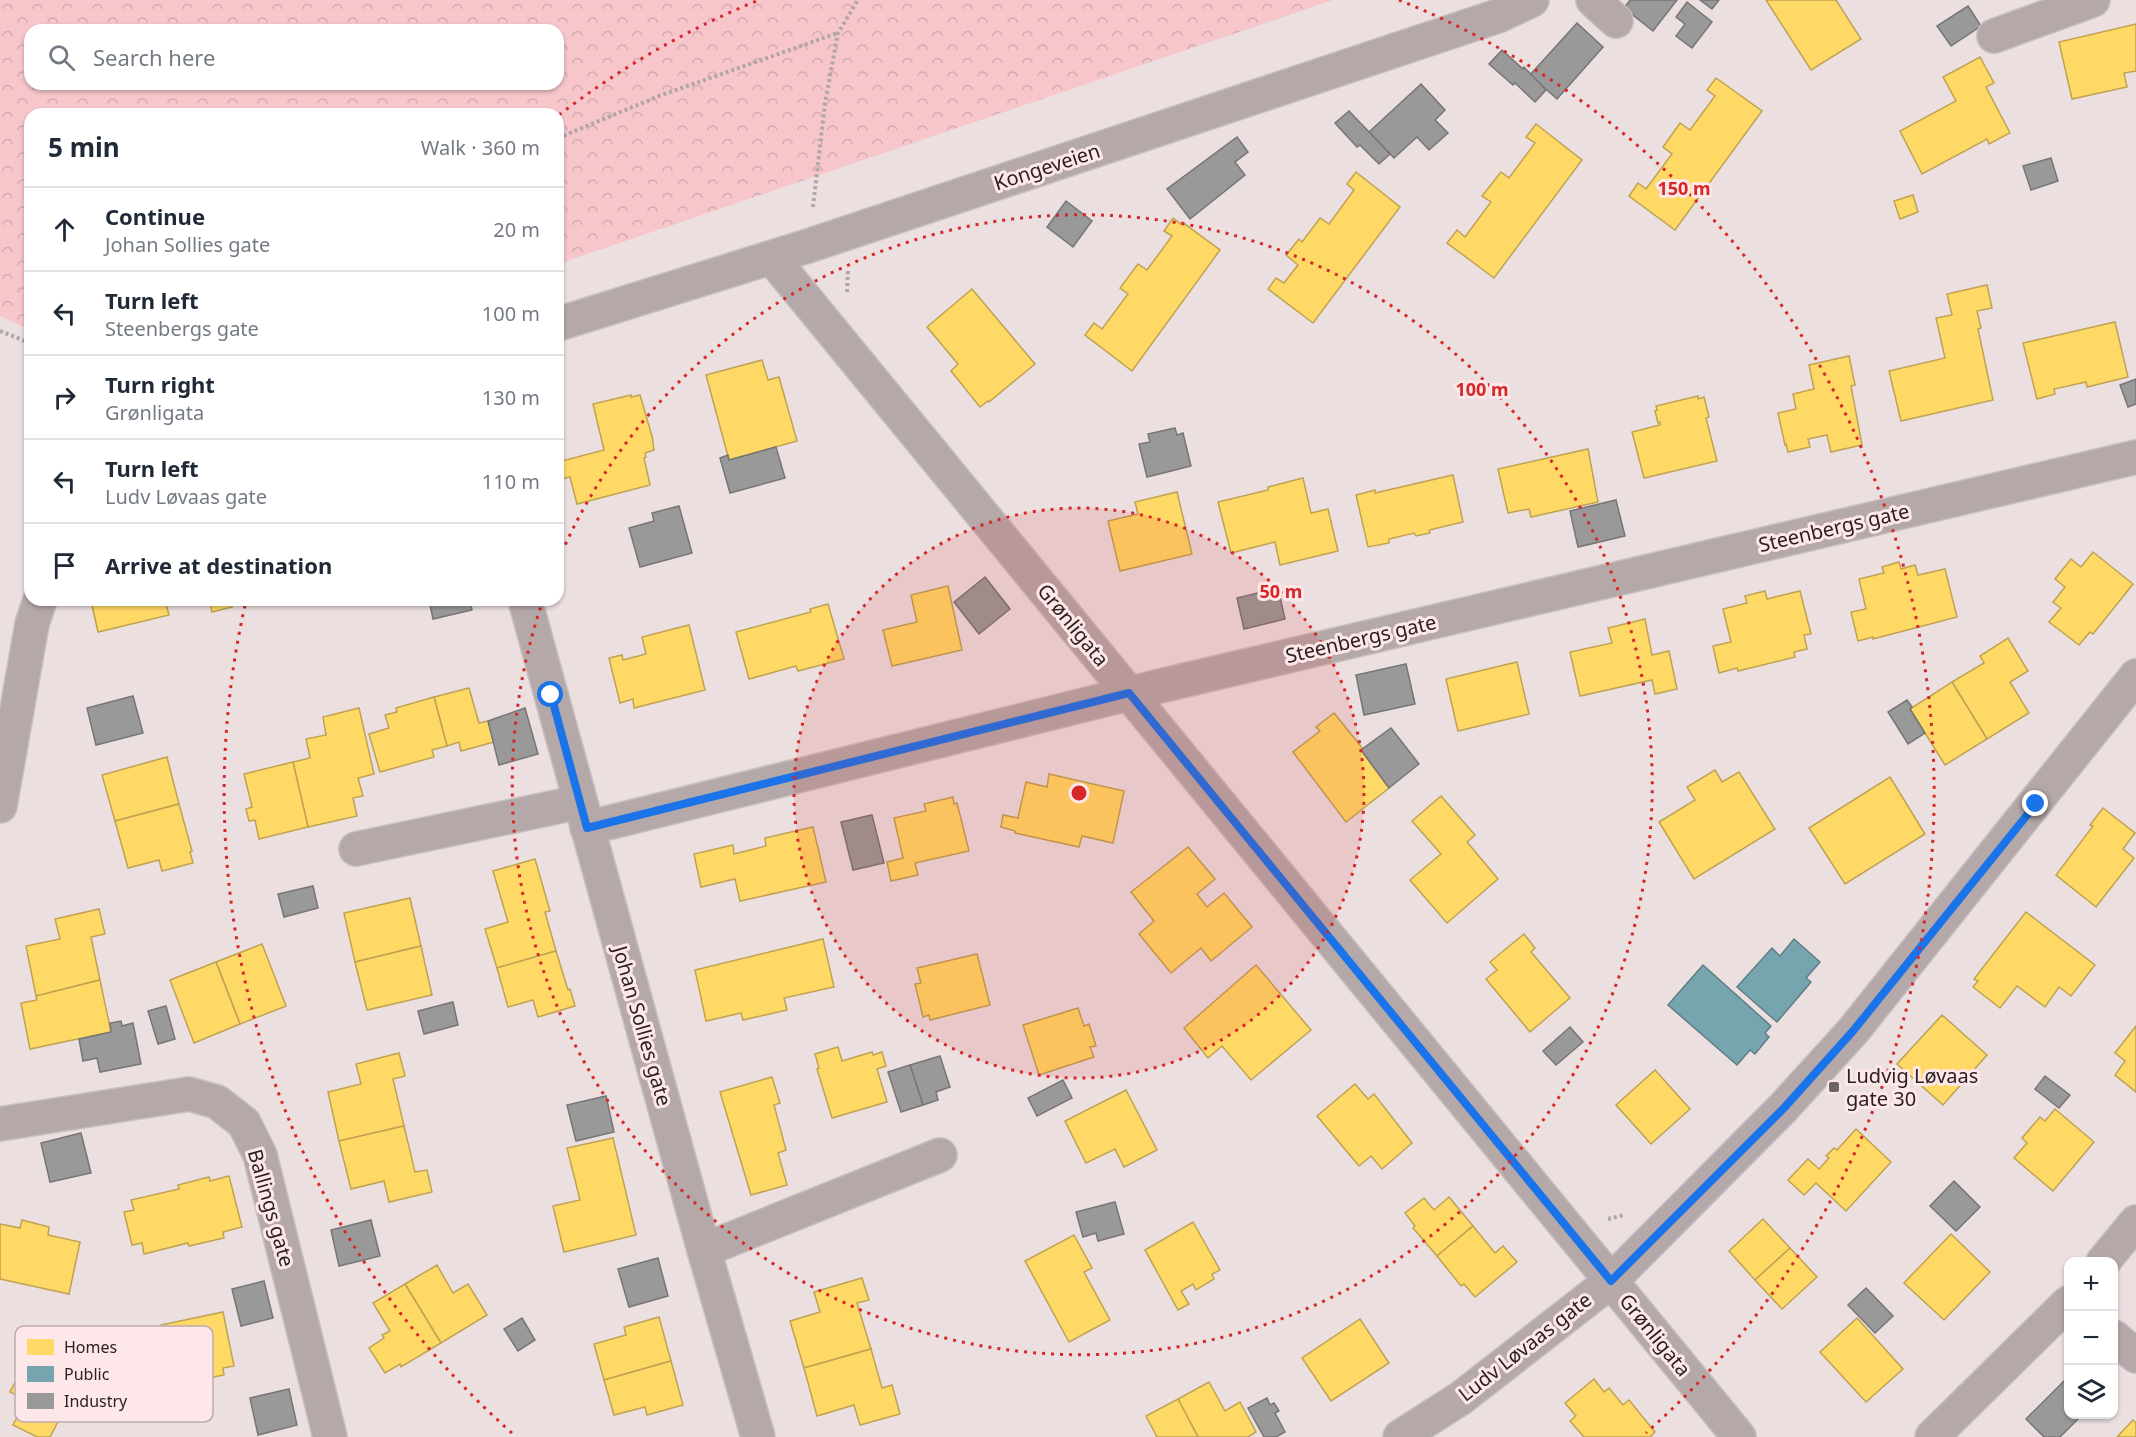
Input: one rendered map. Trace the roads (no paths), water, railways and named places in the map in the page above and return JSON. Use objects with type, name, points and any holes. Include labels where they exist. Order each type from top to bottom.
[{"type":"street","name":"Kongeveien","points":[[564,322],[772,258],[1498,16],[1532,0]]},
{"type":"street","points":[[1994,36],[2093,0]]},
{"type":"street","name":"Grønligata","points":[[772,258],[1739,1437]]},
{"type":"street","name":"Steenbergs gate","points":[[584,815],[1129,693],[2136,457]]},
{"type":"street","points":[[0,806],[32,624],[38,606]]},
{"type":"street","name":"Johan Sollies gate","points":[[527,606],[704,1250],[758,1437]]},
{"type":"street","name":"Ludv Løvaas gate","points":[[1400,1437],[1461,1398],[1611,1281],[1784,1108],[1853,1031],[2136,676]]},
{"type":"street","points":[[356,849],[584,815]]},
{"type":"street","name":"Ballings gate","points":[[0,1124],[189,1094],[217,1102],[244,1123],[260,1155],[330,1437]]},
{"type":"street","points":[[704,1250],[940,1155]]},
{"type":"street","points":[[2107,1257],[2136,1222]]},
{"type":"street","points":[[1932,1437],[2064,1307]]},
{"type":"street","points":[[2118,1340],[2136,1356]]},
{"type":"place","name":"Ludvig Løvaas gate 30","points":[[1834,1087]]}]
